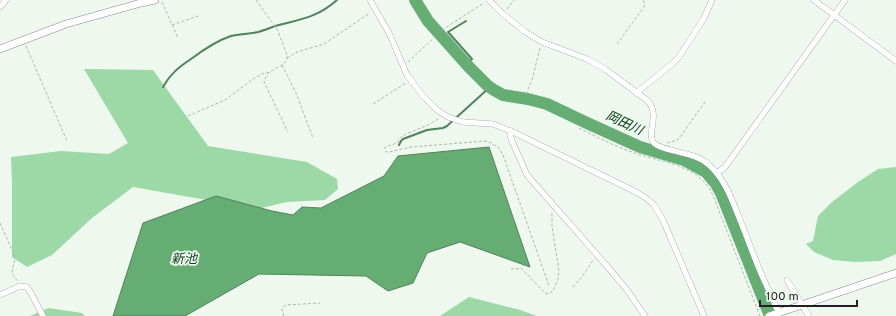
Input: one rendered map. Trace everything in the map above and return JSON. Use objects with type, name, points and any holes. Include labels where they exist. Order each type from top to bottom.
[{"type":"street","points":[[0,7],[6,0]]},
{"type":"street","points":[[0,50],[66,24],[155,0]]},
{"type":"street","points":[[370,0],[390,35],[403,66],[411,80],[437,110],[448,117],[463,122],[493,124],[511,131],[636,192],[654,205],[663,220],[704,316]]},
{"type":"street","points":[[490,0],[503,14],[524,31],[542,42],[587,59],[605,69],[648,101],[653,111],[652,138],[654,143],[658,146],[697,157],[708,164],[717,173],[728,190],[763,279],[775,303],[775,314],[896,273]]},
{"type":"street","points":[[636,93],[679,57],[704,18],[712,0]]},
{"type":"street","points":[[814,0],[896,61]]},
{"type":"street","points":[[717,173],[725,167],[846,0]]},
{"type":"street","points":[[511,131],[510,135],[512,141],[527,175],[598,256],[645,316]]},
{"type":"street","points":[[787,280],[809,316]]},
{"type":"street","points":[[0,295],[20,286],[26,287],[44,316]]},
{"type":"path","points":[[161,0],[178,38]]},
{"type":"path","points":[[256,0],[277,30],[287,58]]},
{"type":"path","points":[[442,30],[490,0]]},
{"type":"path","points":[[503,14],[514,0]]},
{"type":"path","points":[[616,44],[644,7],[644,0]]},
{"type":"path","points":[[288,132],[265,85],[265,78],[269,73],[282,65],[287,58],[297,52],[324,44],[375,9]]},
{"type":"path","points":[[172,25],[198,16]]},
{"type":"path","points":[[403,66],[436,36]]},
{"type":"path","points":[[23,40],[67,141]]},
{"type":"path","points":[[526,94],[532,80],[542,42]]},
{"type":"path","points":[[282,65],[296,93],[313,138]]},
{"type":"path","points":[[188,116],[225,100],[253,79],[266,72],[269,73]]},
{"type":"path","points":[[372,104],[411,80]]},
{"type":"path","points":[[658,146],[660,144],[677,140],[705,102]]},
{"type":"path","points":[[443,114],[434,121],[401,137],[397,143],[385,148],[386,152],[411,148],[486,141],[498,147],[503,155],[514,184],[549,286]]},
{"type":"path","points":[[579,128],[635,153],[689,170],[705,182],[717,205],[760,316]]},
{"type":"path","points":[[511,270],[521,268],[545,293],[548,294],[553,291],[558,279],[559,271],[552,226],[552,211],[556,208]]},
{"type":"path","points":[[0,223],[15,257],[12,267],[13,275],[20,283]]},
{"type":"path","points":[[573,287],[598,256]]},
{"type":"path","points":[[284,316],[282,310],[286,305],[320,302]]},
{"type":"shaded area","points":[[84,69],[153,70],[208,146],[307,162],[337,179],[338,189],[325,200],[287,202],[257,209],[133,187],[92,218],[52,255],[27,267],[12,257],[11,157],[61,151],[109,154],[128,143]]},
{"type":"shaded area","points":[[896,167],[896,254],[880,261],[855,262],[833,260],[814,252],[806,244],[813,241],[818,216],[832,202],[878,169]]},
{"type":"shaded area","points":[[469,297],[520,310],[537,316],[440,316]]},
{"type":"shaded area","points":[[48,308],[82,313],[85,316],[30,316]]},
{"type":"water","name":"新池","points":[[489,147],[530,267],[460,242],[427,253],[413,283],[388,291],[366,276],[259,274],[185,316],[113,316],[143,223],[216,196],[293,215],[302,207],[321,208],[384,176],[398,156]]},
{"type":"waterway","points":[[163,87],[169,78],[179,68],[220,40],[231,36],[258,32],[310,17],[330,6],[337,0]]},
{"type":"waterway","name":"岡田川","points":[[415,0],[428,21],[469,67],[494,90],[503,95],[547,104],[640,147],[684,160],[706,172],[721,193],[770,316]]},
{"type":"waterway","points":[[466,21],[448,32],[472,59],[466,64]]},
{"type":"waterway","points":[[399,145],[403,139],[427,130],[447,126],[490,87]]}]
